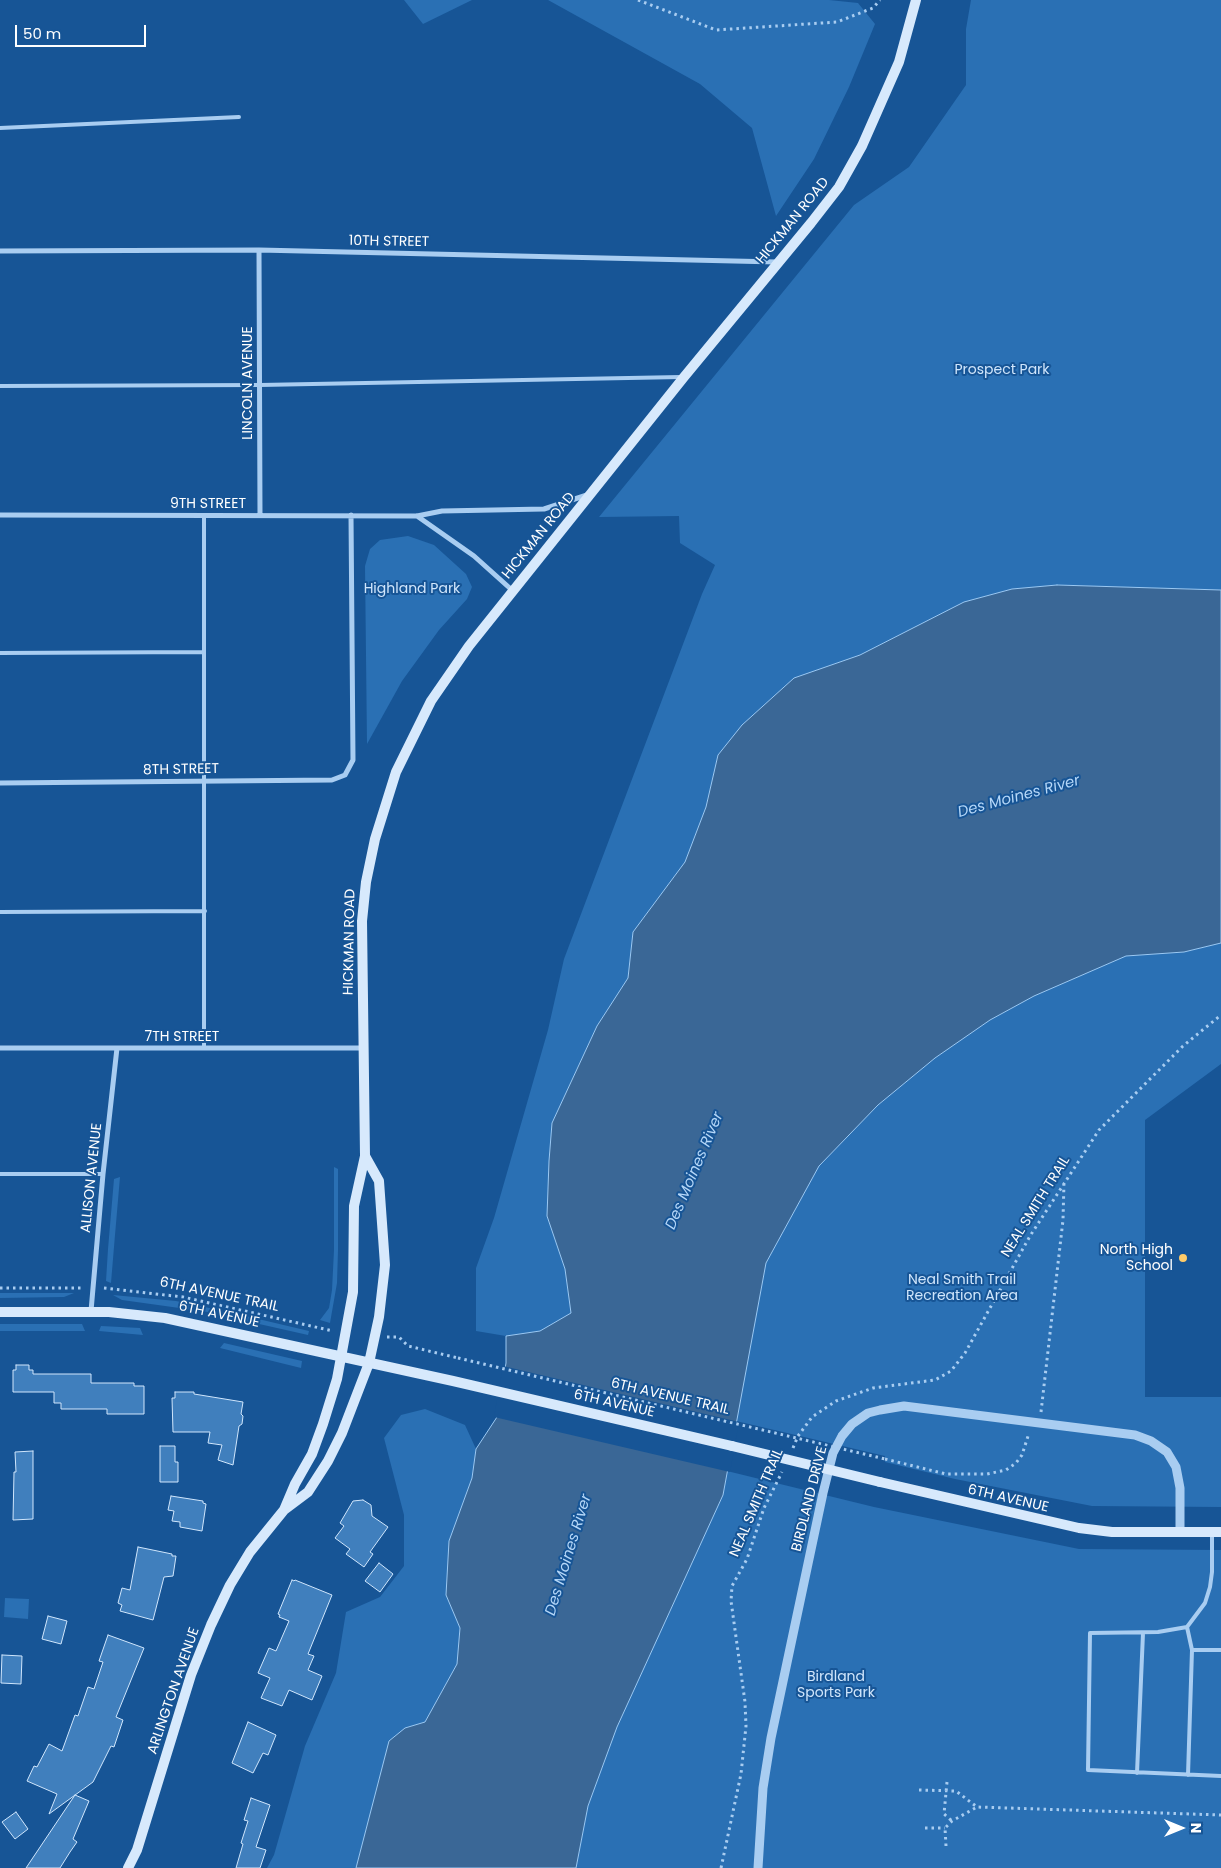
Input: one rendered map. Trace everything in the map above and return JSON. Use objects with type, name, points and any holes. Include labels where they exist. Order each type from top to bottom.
[{"type":"main road","name":"HICKMAN ROAD","points":[[342,1356],[353,1292],[354,1206],[365,1156],[362,928],[366,882],[375,839],[396,772],[432,701],[470,646],[684,377],[839,187],[862,146],[899,62],[916,0]]},
{"type":"main road","points":[[365,1156],[380,1181],[385,1265],[380,1317],[369,1363]]},
{"type":"main road","name":"6TH AVENUE","points":[[0,1312],[109,1312],[166,1318],[452,1381],[1079,1528],[1112,1532],[1217,1532]]},
{"type":"main road","name":"ARLINGTON AVENUE","points":[[284,1510],[295,1484],[312,1454],[337,1380],[342,1356]]},
{"type":"main road","name":"ARLINGTON AVENUE","points":[[128,1868],[137,1850],[192,1675],[211,1625],[230,1585],[250,1552],[284,1510],[308,1492],[328,1461],[345,1426],[369,1363]]},
{"type":"street","name":"10TH STREET","points":[[0,251],[259,250],[777,262]]},
{"type":"street","name":"LINCOLN AVENUE","points":[[259,250],[260,515]]},
{"type":"street","name":"9TH STREET","points":[[0,514],[417,516],[442,511],[544,509],[590,495]]},
{"type":"street","name":"8TH STREET","points":[[0,784],[332,780],[345,775],[353,760],[351,515]]},
{"type":"street","points":[[417,516],[474,556],[513,592]]},
{"type":"street","name":"7TH STREET","points":[[0,1048],[364,1048]]},
{"type":"street","name":"ALLISON AVENUE","points":[[91,1312],[103,1174],[117,1048]]},
{"type":"street","name":"BIRDLAND DRIVE","points":[[758,1868],[763,1788],[774,1719],[831,1461],[842,1436],[852,1424],[868,1414],[904,1406],[1135,1435],[1151,1441],[1167,1452],[1176,1467],[1180,1488],[1180,1532]]},
{"type":"lane","points":[[0,128],[239,117]]},
{"type":"lane","points":[[0,386],[260,385],[684,377]]},
{"type":"lane","points":[[204,515],[204,1048]]},
{"type":"lane","points":[[0,653],[204,652]]},
{"type":"lane","points":[[0,912],[205,911]]},
{"type":"lane","points":[[0,1174],[103,1174]]},
{"type":"lane","points":[[1217,1532],[1210,1587],[1205,1602],[1187,1627],[1143,1633],[1090,1633],[1088,1770],[1221,1776]]},
{"type":"lane","points":[[1187,1627],[1192,1650],[1188,1774]]},
{"type":"lane","points":[[1137,1772],[1143,1633]]},
{"type":"lane","points":[[1192,1650],[1221,1650]]},
{"type":"path","points":[[638,0],[716,30],[838,22],[873,8],[880,0]]},
{"type":"path","name":"NEAL SMITH TRAIL","points":[[791,1452],[798,1436],[812,1417],[836,1401],[872,1388],[934,1380],[951,1371],[965,1353],[1030,1236],[1099,1130],[1183,1046],[1221,1015]]},
{"type":"path","points":[[1042,1410],[1063,1220],[1064,1182]]},
{"type":"path","points":[[0,1288],[78,1288]]},
{"type":"path","name":"6TH AVENUE TRAIL","points":[[107,1288],[158,1293],[205,1301],[325,1330]]},
{"type":"path","name":"6TH AVENUE TRAIL","points":[[394,1338],[399,1337],[408,1346],[417,1349],[946,1474],[986,1474],[1006,1470],[1016,1463],[1022,1455],[1029,1434]]},
{"type":"path","name":"NEAL SMITH TRAIL","points":[[721,1868],[741,1774],[746,1726],[745,1702],[731,1601],[732,1586],[747,1559],[764,1508],[783,1469]]},
{"type":"path","points":[[947,1782],[944,1814],[952,1821]]},
{"type":"path","points":[[919,1790],[956,1791],[978,1807]]},
{"type":"path","points":[[925,1828],[945,1828],[952,1821],[978,1807],[1221,1815]]},
{"type":"path","points":[[945,1828],[946,1846]]},
{"type":"green space","points":[[404,0],[472,0],[423,24]]},
{"type":"green space","points":[[548,0],[829,0],[858,3],[875,24],[849,87],[814,159],[776,216],[752,128],[700,84]]},
{"type":"green space","name":"Prospect Park","points":[[971,0],[1221,0],[1221,590],[1057,585],[1012,589],[964,602],[860,655],[794,678],[742,725],[718,755],[706,807],[685,862],[633,932],[628,978],[597,1026],[552,1123],[547,1216],[565,1269],[571,1313],[540,1331],[506,1336],[476,1331],[476,1268],[494,1218],[548,1030],[564,959],[702,594],[715,565],[680,543],[679,516],[599,517],[854,205],[909,167],[966,85],[966,29]]},
{"type":"green space","name":"Highland Park","points":[[408,536],[434,545],[466,574],[472,587],[467,599],[439,630],[402,681],[367,744],[365,566],[370,549],[380,540]]},
{"type":"green space","name":"Neal Smith Trail Recreation Area","points":[[1221,943],[1221,1064],[1145,1120],[1145,1397],[1221,1397],[1221,1507],[1092,1506],[955,1479],[885,1462],[885,1456],[736,1421],[766,1263],[819,1166],[878,1105],[935,1058],[990,1020],[1034,996],[1126,956],[1184,952]]},
{"type":"green space","points":[[334,1167],[338,1169],[338,1250],[337,1283],[330,1323],[320,1320],[329,1308],[332,1290]]},
{"type":"green space","points":[[120,1177],[111,1283],[106,1281],[108,1249],[114,1179]]},
{"type":"green space","points":[[0,1293],[74,1293],[64,1297],[0,1298]]},
{"type":"green space","points":[[113,1295],[176,1301],[214,1309],[208,1312],[122,1300]]},
{"type":"green space","points":[[233,1313],[309,1331],[308,1335],[237,1319]]},
{"type":"green space","points":[[0,1324],[82,1324],[85,1331],[0,1331]]},
{"type":"green space","points":[[101,1326],[140,1328],[143,1335],[99,1331]]},
{"type":"green space","points":[[224,1343],[302,1361],[301,1368],[220,1348]]},
{"type":"green space","points":[[425,1409],[465,1425],[476,1449],[472,1478],[449,1541],[446,1595],[460,1628],[457,1664],[425,1722],[405,1728],[370,1815],[356,1868],[267,1868],[274,1855],[305,1746],[336,1673],[346,1612],[380,1597],[404,1566],[404,1515],[384,1438],[401,1415]]},
{"type":"green space","name":"Birdland Sports Park","points":[[727,1471],[874,1507],[1079,1549],[1221,1550],[1221,1868],[576,1868],[588,1806],[617,1726],[723,1495]]},
{"type":"green space","points":[[5,1598],[29,1599],[28,1619],[4,1617]]},
{"type":"water","name":"Des Moines River","points":[[1057,585],[1221,590],[1221,943],[1184,952],[1126,956],[1034,996],[990,1020],[935,1058],[878,1105],[819,1166],[766,1263],[723,1495],[617,1727],[588,1806],[576,1868],[356,1868],[389,1741],[405,1728],[425,1722],[457,1664],[460,1628],[446,1595],[449,1541],[472,1478],[476,1449],[497,1417],[506,1363],[506,1336],[540,1331],[571,1313],[565,1269],[547,1216],[552,1123],[597,1026],[628,978],[633,932],[685,862],[706,807],[718,755],[742,725],[794,678],[860,655],[964,602],[1012,589]]},
{"type":"pier","points":[[503,1366],[739,1422],[730,1472],[494,1417]]},
{"type":"building","points":[[16,1365],[29,1365],[29,1370],[33,1370],[33,1374],[91,1374],[91,1383],[134,1383],[134,1386],[144,1386],[144,1414],[107,1414],[107,1409],[61,1409],[61,1403],[54,1403],[54,1392],[13,1392],[13,1370],[16,1370]]},
{"type":"building","points":[[175,1392],[194,1392],[194,1394],[243,1402],[242,1424],[239,1426],[233,1465],[218,1460],[222,1445],[208,1443],[210,1432],[173,1432],[172,1398],[175,1398]]},
{"type":"building","points":[[160,1446],[175,1446],[175,1462],[178,1462],[178,1482],[160,1482]]},
{"type":"building","points":[[33,1451],[33,1519],[13,1520],[14,1472],[16,1472],[15,1452]]},
{"type":"building","points":[[171,1496],[203,1501],[206,1504],[202,1531],[180,1527],[180,1522],[172,1521],[174,1511],[168,1510]]},
{"type":"building","points":[[363,1500],[371,1505],[372,1516],[388,1527],[370,1552],[373,1554],[364,1567],[346,1554],[350,1549],[335,1538],[344,1526],[340,1523],[353,1501]]},
{"type":"building","points":[[138,1547],[176,1556],[173,1576],[164,1577],[153,1620],[120,1611],[122,1605],[118,1603],[122,1588],[130,1590]]},
{"type":"building","points":[[379,1563],[393,1574],[380,1592],[365,1581]]},
{"type":"building","points":[[292,1580],[332,1595],[308,1654],[314,1656],[308,1670],[322,1676],[312,1700],[289,1690],[282,1706],[261,1698],[270,1678],[258,1673],[269,1648],[276,1651],[289,1621],[279,1617],[280,1615],[278,1614]]},
{"type":"building","points":[[48,1616],[67,1621],[61,1644],[42,1639]]},
{"type":"building","points":[[108,1635],[144,1648],[116,1717],[123,1720],[114,1747],[111,1746],[93,1782],[49,1814],[57,1794],[27,1781],[34,1766],[37,1767],[49,1744],[62,1751],[75,1715],[78,1716],[88,1687],[94,1689],[103,1662],[99,1661]]},
{"type":"building","points":[[2,1655],[22,1656],[21,1684],[1,1683]]},
{"type":"building","points":[[248,1722],[276,1735],[268,1755],[263,1753],[253,1773],[232,1763]]},
{"type":"building","points":[[75,1795],[89,1801],[73,1839],[77,1842],[60,1868],[26,1868]]},
{"type":"building","points":[[251,1798],[270,1805],[256,1847],[266,1850],[260,1868],[236,1868],[248,1821],[244,1820]]},
{"type":"building","points":[[16,1812],[28,1829],[15,1839],[2,1822]]},
{"type":"place","name":"North High School","points":[[1183,1258]]}]
